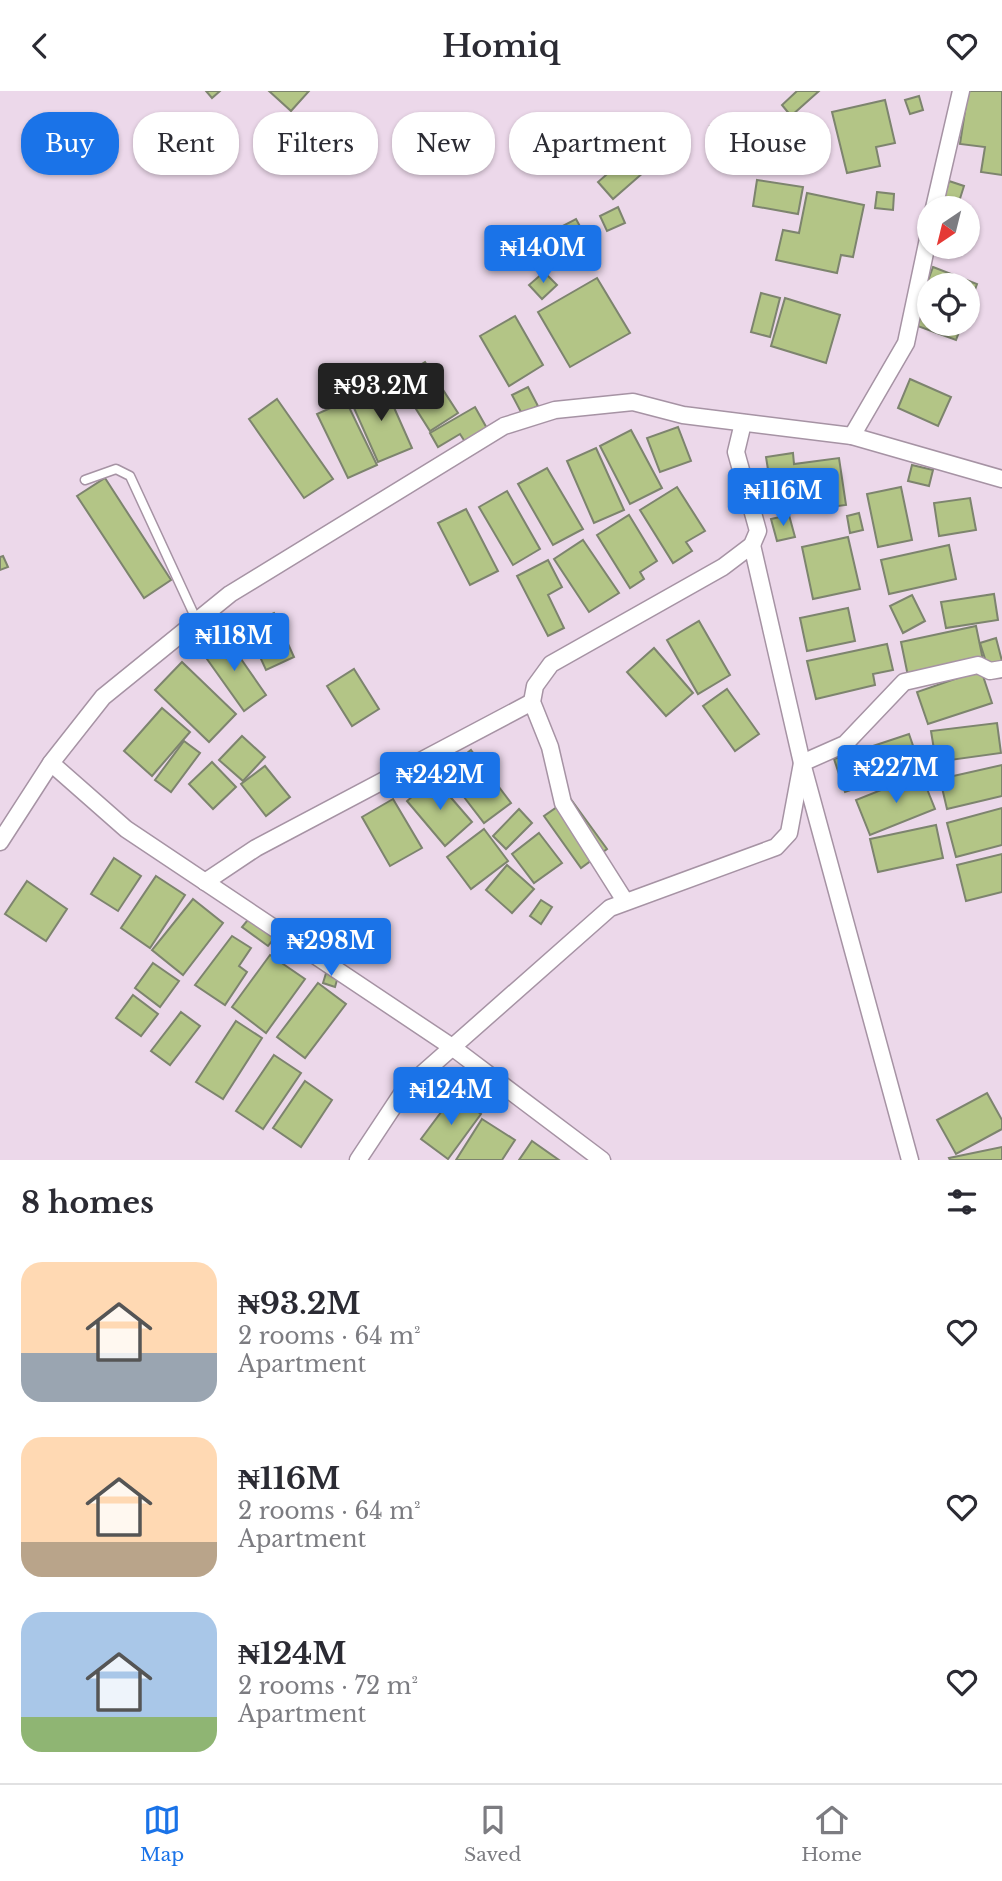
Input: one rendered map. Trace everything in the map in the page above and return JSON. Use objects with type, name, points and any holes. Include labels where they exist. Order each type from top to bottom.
[{"type":"street","points":[[937,196],[961,91]]},
{"type":"street","points":[[852,436],[906,343],[924,259]]},
{"type":"street","points":[[0,842],[51,763],[103,697],[230,594],[504,426],[555,410],[633,402],[683,415],[852,436],[1002,479]]},
{"type":"street","points":[[625,901],[563,803],[550,747],[532,702],[535,686],[551,664],[723,567],[752,545],[758,531],[736,452],[743,423]]},
{"type":"street","points":[[752,545],[803,763],[910,1160]]},
{"type":"street","points":[[803,763],[845,744],[886,701],[892,691],[904,682],[978,665],[990,670],[1002,669]]},
{"type":"street","points":[[205,882],[268,841],[532,702]]},
{"type":"street","points":[[51,763],[126,829],[452,1047],[602,1160]]},
{"type":"street","points":[[358,1160],[405,1089],[610,908],[776,847],[789,833],[803,763]]},
{"type":"lane","points":[[85,480],[116,469],[130,476],[197,621]]},
{"type":"building","points":[[206,91],[220,91],[212,98]]},
{"type":"building","points":[[269,91],[309,91],[291,111]]},
{"type":"building","points":[[797,91],[819,91],[795,112],[788,112],[782,105]]},
{"type":"building","points":[[968,91],[1002,91],[1002,175],[981,172],[985,147],[960,144]]},
{"type":"building","points":[[919,96],[923,110],[910,114],[905,100]]},
{"type":"building","points":[[885,100],[895,143],[876,147],[880,166],[847,173],[832,112]]},
{"type":"building","points":[[606,175],[641,175],[613,199],[598,182]]},
{"type":"building","points":[[757,180],[803,187],[798,214],[753,206]]},
{"type":"building","points":[[949,181],[964,186],[961,196],[945,196]]},
{"type":"building","points":[[877,192],[894,194],[893,210],[875,208]]},
{"type":"building","points":[[807,193],[864,205],[853,257],[841,255],[837,273],[776,260],[783,230],[799,233]]},
{"type":"building","points":[[618,207],[625,223],[607,231],[600,216]]},
{"type":"building","points":[[576,219],[589,243],[541,268],[528,244]]},
{"type":"building","points":[[933,267],[949,273],[931,273]]},
{"type":"building","points":[[544,272],[557,285],[542,299],[529,285]]},
{"type":"building","points":[[597,278],[630,333],[570,367],[538,312]]},
{"type":"building","points":[[761,293],[780,298],[770,337],[751,332]]},
{"type":"building","points":[[785,298],[840,315],[826,363],[771,346]]},
{"type":"building","points":[[917,310],[917,326],[912,324]]},
{"type":"building","points":[[515,316],[543,365],[509,386],[480,336]]},
{"type":"building","points":[[425,362],[458,413],[430,431],[397,379]]},
{"type":"building","points":[[910,379],[951,397],[938,426],[898,408]]},
{"type":"building","points":[[384,385],[412,448],[378,462],[350,399]]},
{"type":"building","points":[[528,387],[538,406],[522,414],[512,395]]},
{"type":"building","points":[[277,399],[333,479],[304,498],[249,419]]},
{"type":"building","points":[[346,401],[377,465],[348,478],[317,414]]},
{"type":"building","points":[[475,407],[489,432],[467,445],[460,434],[438,447],[430,433]]},
{"type":"building","points":[[678,427],[691,461],[660,472],[647,438]]},
{"type":"building","points":[[631,430],[662,488],[630,504],[600,446]]},
{"type":"building","points":[[596,448],[624,510],[594,523],[567,461]]},
{"type":"building","points":[[793,453],[794,464],[839,458],[846,505],[807,510],[806,496],[773,501],[766,457]]},
{"type":"building","points":[[912,465],[933,470],[929,486],[908,481]]},
{"type":"building","points":[[547,468],[583,529],[553,545],[518,484]]},
{"type":"building","points":[[105,478],[171,580],[144,598],[77,496]]},
{"type":"building","points":[[677,487],[705,531],[686,542],[692,551],[673,563],[640,510]]},
{"type":"building","points":[[901,487],[912,540],[878,547],[867,494]]},
{"type":"building","points":[[507,491],[540,549],[513,565],[479,507]]},
{"type":"building","points":[[970,498],[976,530],[939,536],[934,503]]},
{"type":"building","points":[[466,509],[498,571],[470,585],[438,523]]},
{"type":"building","points":[[859,513],[863,530],[850,533],[847,516]]},
{"type":"building","points":[[629,515],[657,561],[640,572],[644,579],[630,588],[597,535]]},
{"type":"building","points":[[789,515],[795,537],[777,541],[771,519]]},
{"type":"building","points":[[848,537],[860,589],[813,599],[802,547]]},
{"type":"building","points":[[583,540],[619,593],[589,612],[554,559]]},
{"type":"building","points":[[949,545],[956,579],[889,594],[881,560]]},
{"type":"building","points":[[3,556],[8,567],[0,570],[0,557]]},
{"type":"building","points":[[548,560],[562,587],[548,595],[564,628],[548,636],[517,576]]},
{"type":"building","points":[[994,594],[998,620],[946,628],[941,602]]},
{"type":"building","points":[[912,595],[925,621],[903,633],[890,606]]},
{"type":"building","points":[[848,608],[855,641],[807,651],[800,618]]},
{"type":"building","points":[[274,613],[294,657],[266,670],[246,626]]},
{"type":"building","points":[[699,621],[730,675],[698,694],[667,640]]},
{"type":"building","points":[[976,626],[983,660],[908,676],[901,642]]},
{"type":"building","points":[[225,636],[266,695],[244,711],[202,652]]},
{"type":"building","points":[[996,638],[1002,661],[987,665],[980,643]]},
{"type":"building","points":[[887,644],[893,670],[873,674],[875,685],[816,699],[807,661]]},
{"type":"building","points":[[654,648],[693,693],[666,716],[627,672]]},
{"type":"building","points":[[182,662],[236,714],[209,742],[155,690]]},
{"type":"building","points":[[354,669],[379,709],[352,726],[327,686]]},
{"type":"building","points":[[981,670],[992,703],[928,724],[917,692]]},
{"type":"building","points":[[727,689],[759,734],[735,751],[703,706]]},
{"type":"building","points":[[162,708],[190,732],[152,776],[124,751]]},
{"type":"building","points":[[997,723],[1001,753],[936,762],[931,731]]},
{"type":"building","points":[[909,734],[920,766],[845,792],[834,759]]},
{"type":"building","points":[[242,736],[265,757],[243,781],[219,760]]},
{"type":"building","points":[[184,741],[200,753],[171,792],[155,780]]},
{"type":"building","points":[[471,750],[511,803],[484,823],[444,771]]},
{"type":"building","points":[[212,762],[236,787],[213,809],[189,784]]},
{"type":"building","points":[[1002,765],[1002,796],[947,809],[940,779]]},
{"type":"building","points":[[265,766],[290,797],[266,816],[241,784]]},
{"type":"building","points":[[921,774],[935,809],[870,835],[856,800]]},
{"type":"building","points":[[434,778],[472,822],[445,846],[407,801]]},
{"type":"building","points":[[570,798],[607,849],[581,868],[544,816]]},
{"type":"building","points":[[393,799],[422,848],[390,866],[362,817]]},
{"type":"building","points":[[1002,808],[1002,845],[956,857],[947,823]]},
{"type":"building","points":[[519,809],[532,823],[506,849],[493,836]]},
{"type":"building","points":[[936,825],[943,858],[878,872],[870,839]]},
{"type":"building","points":[[484,829],[508,861],[471,889],[447,857]]},
{"type":"building","points":[[539,833],[562,863],[534,883],[512,854]]},
{"type":"building","points":[[1002,854],[1002,892],[966,901],[957,865]]},
{"type":"building","points":[[114,858],[141,876],[118,911],[91,894]]},
{"type":"building","points":[[507,865],[534,889],[512,913],[486,890]]},
{"type":"building","points":[[156,876],[185,895],[150,948],[121,928]]},
{"type":"building","points":[[27,881],[67,909],[46,941],[5,914]]},
{"type":"building","points":[[193,899],[223,923],[183,975],[152,950]]},
{"type":"building","points":[[541,900],[552,907],[541,924],[530,916]]},
{"type":"building","points":[[251,916],[277,935],[268,946],[242,927]]},
{"type":"building","points":[[232,936],[251,948],[239,966],[247,972],[225,1005],[195,985]]},
{"type":"building","points":[[270,955],[305,979],[266,1033],[232,1007]]},
{"type":"building","points":[[153,963],[179,981],[160,1007],[135,988]]},
{"type":"building","points":[[327,970],[339,973],[335,987],[323,983]]},
{"type":"building","points":[[318,983],[346,1004],[305,1058],[277,1037]]},
{"type":"building","points":[[133,995],[158,1014],[141,1036],[116,1018]]},
{"type":"building","points":[[181,1012],[200,1026],[170,1065],[151,1051]]},
{"type":"building","points":[[236,1021],[262,1038],[223,1099],[196,1082]]},
{"type":"building","points":[[274,1055],[301,1073],[263,1129],[236,1111]]},
{"type":"building","points":[[305,1081],[332,1100],[301,1147],[273,1128]]},
{"type":"building","points":[[987,1093],[1002,1120],[1002,1129],[956,1154],[937,1120]]},
{"type":"building","points":[[454,1095],[481,1114],[448,1159],[421,1139]]},
{"type":"building","points":[[482,1119],[515,1140],[502,1160],[456,1160]]},
{"type":"building","points":[[532,1141],[559,1160],[519,1160]]},
{"type":"building","points":[[1002,1147],[1002,1160],[949,1158]]}]
